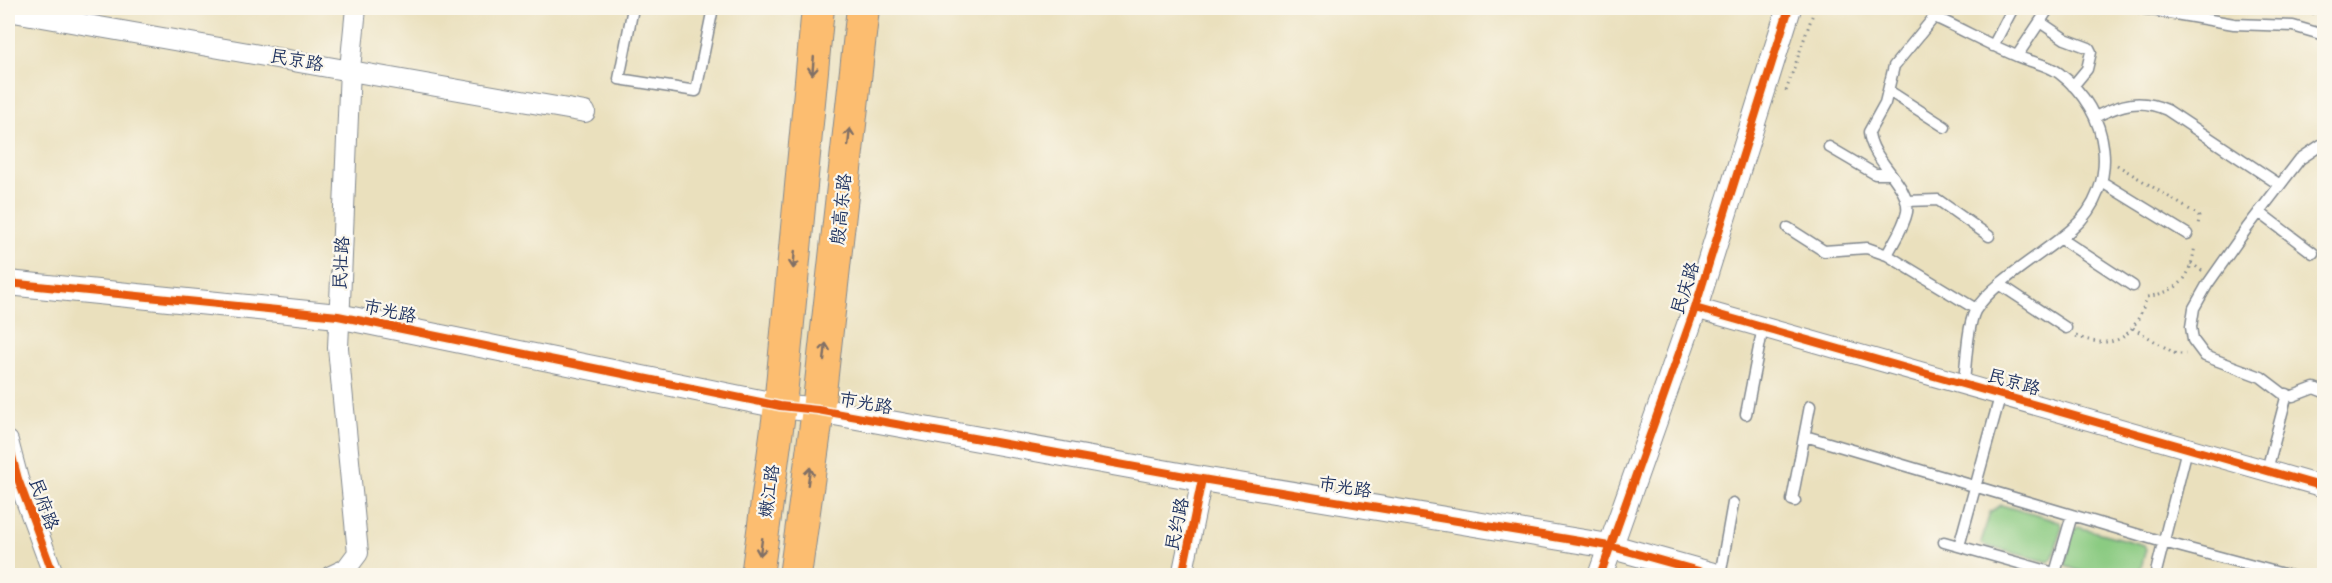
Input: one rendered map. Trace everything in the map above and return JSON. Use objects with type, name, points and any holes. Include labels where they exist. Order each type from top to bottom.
[{"type":"main road","points":[[780,406],[818,8]]},
{"type":"main road","name":"殷高东路","points":[[818,410],[863,8]]},
{"type":"main road","name":"嫩江路","points":[[757,576],[780,406]]},
{"type":"main road","name":"嫩江路","points":[[795,576],[818,410]]},
{"type":"street","name":"民壮路","points":[[331,576],[346,569],[358,553],[338,348],[350,69],[356,8]]},
{"type":"street","name":"民庆路","points":[[1600,576],[1695,308],[1789,8]]},
{"type":"street","name":"民京路","points":[[8,10],[585,112]]},
{"type":"street","name":"市光路","points":[[8,283],[338,316],[780,406],[818,410],[1202,479],[1609,546],[1718,576]]},
{"type":"street","name":"民京路","points":[[1695,308],[2001,393],[2187,449],[2325,487]]},
{"type":"street","name":"民府路","points":[[8,441],[18,479],[54,576]]},
{"type":"street","name":"民约路","points":[[1182,576],[1202,479]]},
{"type":"lane","points":[[633,8],[619,79],[696,91],[713,8]]},
{"type":"lane","points":[[1993,45],[2013,8]]},
{"type":"lane","points":[[2017,56],[2049,8]]},
{"type":"lane","points":[[2140,8],[2234,24],[2293,26],[2325,35]]},
{"type":"lane","points":[[1887,255],[1904,222],[1906,201],[1874,151],[1869,132],[1888,91],[1894,66],[1934,12],[1993,45],[2057,71],[2085,97],[2096,117],[2105,158],[2102,182],[2088,211],[2060,238],[2001,285],[1976,309],[1964,383]]},
{"type":"lane","points":[[2040,22],[2065,39],[2085,45],[2091,52],[2087,69],[2073,86]]},
{"type":"lane","points":[[1888,91],[1945,127]]},
{"type":"lane","points":[[2096,117],[2130,102],[2156,105],[2168,110],[2280,185]]},
{"type":"lane","points":[[2325,143],[2300,159],[2259,212],[2207,285],[2194,308],[2191,327],[2198,349],[2205,356],[2261,378],[2293,396],[2314,388],[2325,392]]},
{"type":"lane","points":[[1829,147],[1875,174],[1890,174]]},
{"type":"lane","points":[[2102,182],[2193,235]]},
{"type":"lane","points":[[1906,201],[1938,200],[1989,236]]},
{"type":"lane","points":[[2259,212],[2313,253]]},
{"type":"lane","points":[[1788,228],[1824,251],[1867,248],[1887,255],[1976,309]]},
{"type":"lane","points":[[2060,238],[2133,286]]},
{"type":"lane","points":[[2001,285],[2066,328]]},
{"type":"lane","points":[[1746,414],[1763,327]]},
{"type":"lane","points":[[1959,546],[2001,393]]},
{"type":"lane","points":[[2267,470],[2287,394]]},
{"type":"lane","points":[[1795,501],[1792,500],[1810,406]]},
{"type":"lane","points":[[1805,436],[2163,542],[2291,576]]},
{"type":"lane","points":[[2155,576],[2187,449]]},
{"type":"lane","points":[[1718,576],[1733,503]]},
{"type":"lane","points":[[1944,542],[2060,574],[2072,515]]},
{"type":"path","points":[[1784,97],[1815,8]]},
{"type":"path","points":[[2283,8],[2325,15]]},
{"type":"path","points":[[2066,328],[2076,336],[2101,342],[2116,341],[2127,336],[2147,297],[2173,291],[2181,283],[2193,259],[2193,235],[2199,217],[2105,158]]},
{"type":"path","points":[[2133,328],[2176,354],[2183,355],[2198,349]]},
{"type":"green space","points":[[2001,505],[2060,522],[2062,526],[2053,557],[2049,562],[1981,543],[1990,512]]},
{"type":"green space","points":[[2078,527],[2144,545],[2146,549],[2139,575],[2092,575],[2065,566],[2073,530]]},
{"type":"cycle path","points":[[1600,576],[1695,308],[1789,8]]},
{"type":"cycle path","points":[[8,283],[338,316],[780,406],[818,410],[1202,479],[1609,546],[1717,576]]},
{"type":"cycle path","points":[[1695,308],[2324,487]]},
{"type":"cycle path","points":[[8,441],[18,479],[54,576]]},
{"type":"cycle path","points":[[1182,576],[1202,479]]}]
